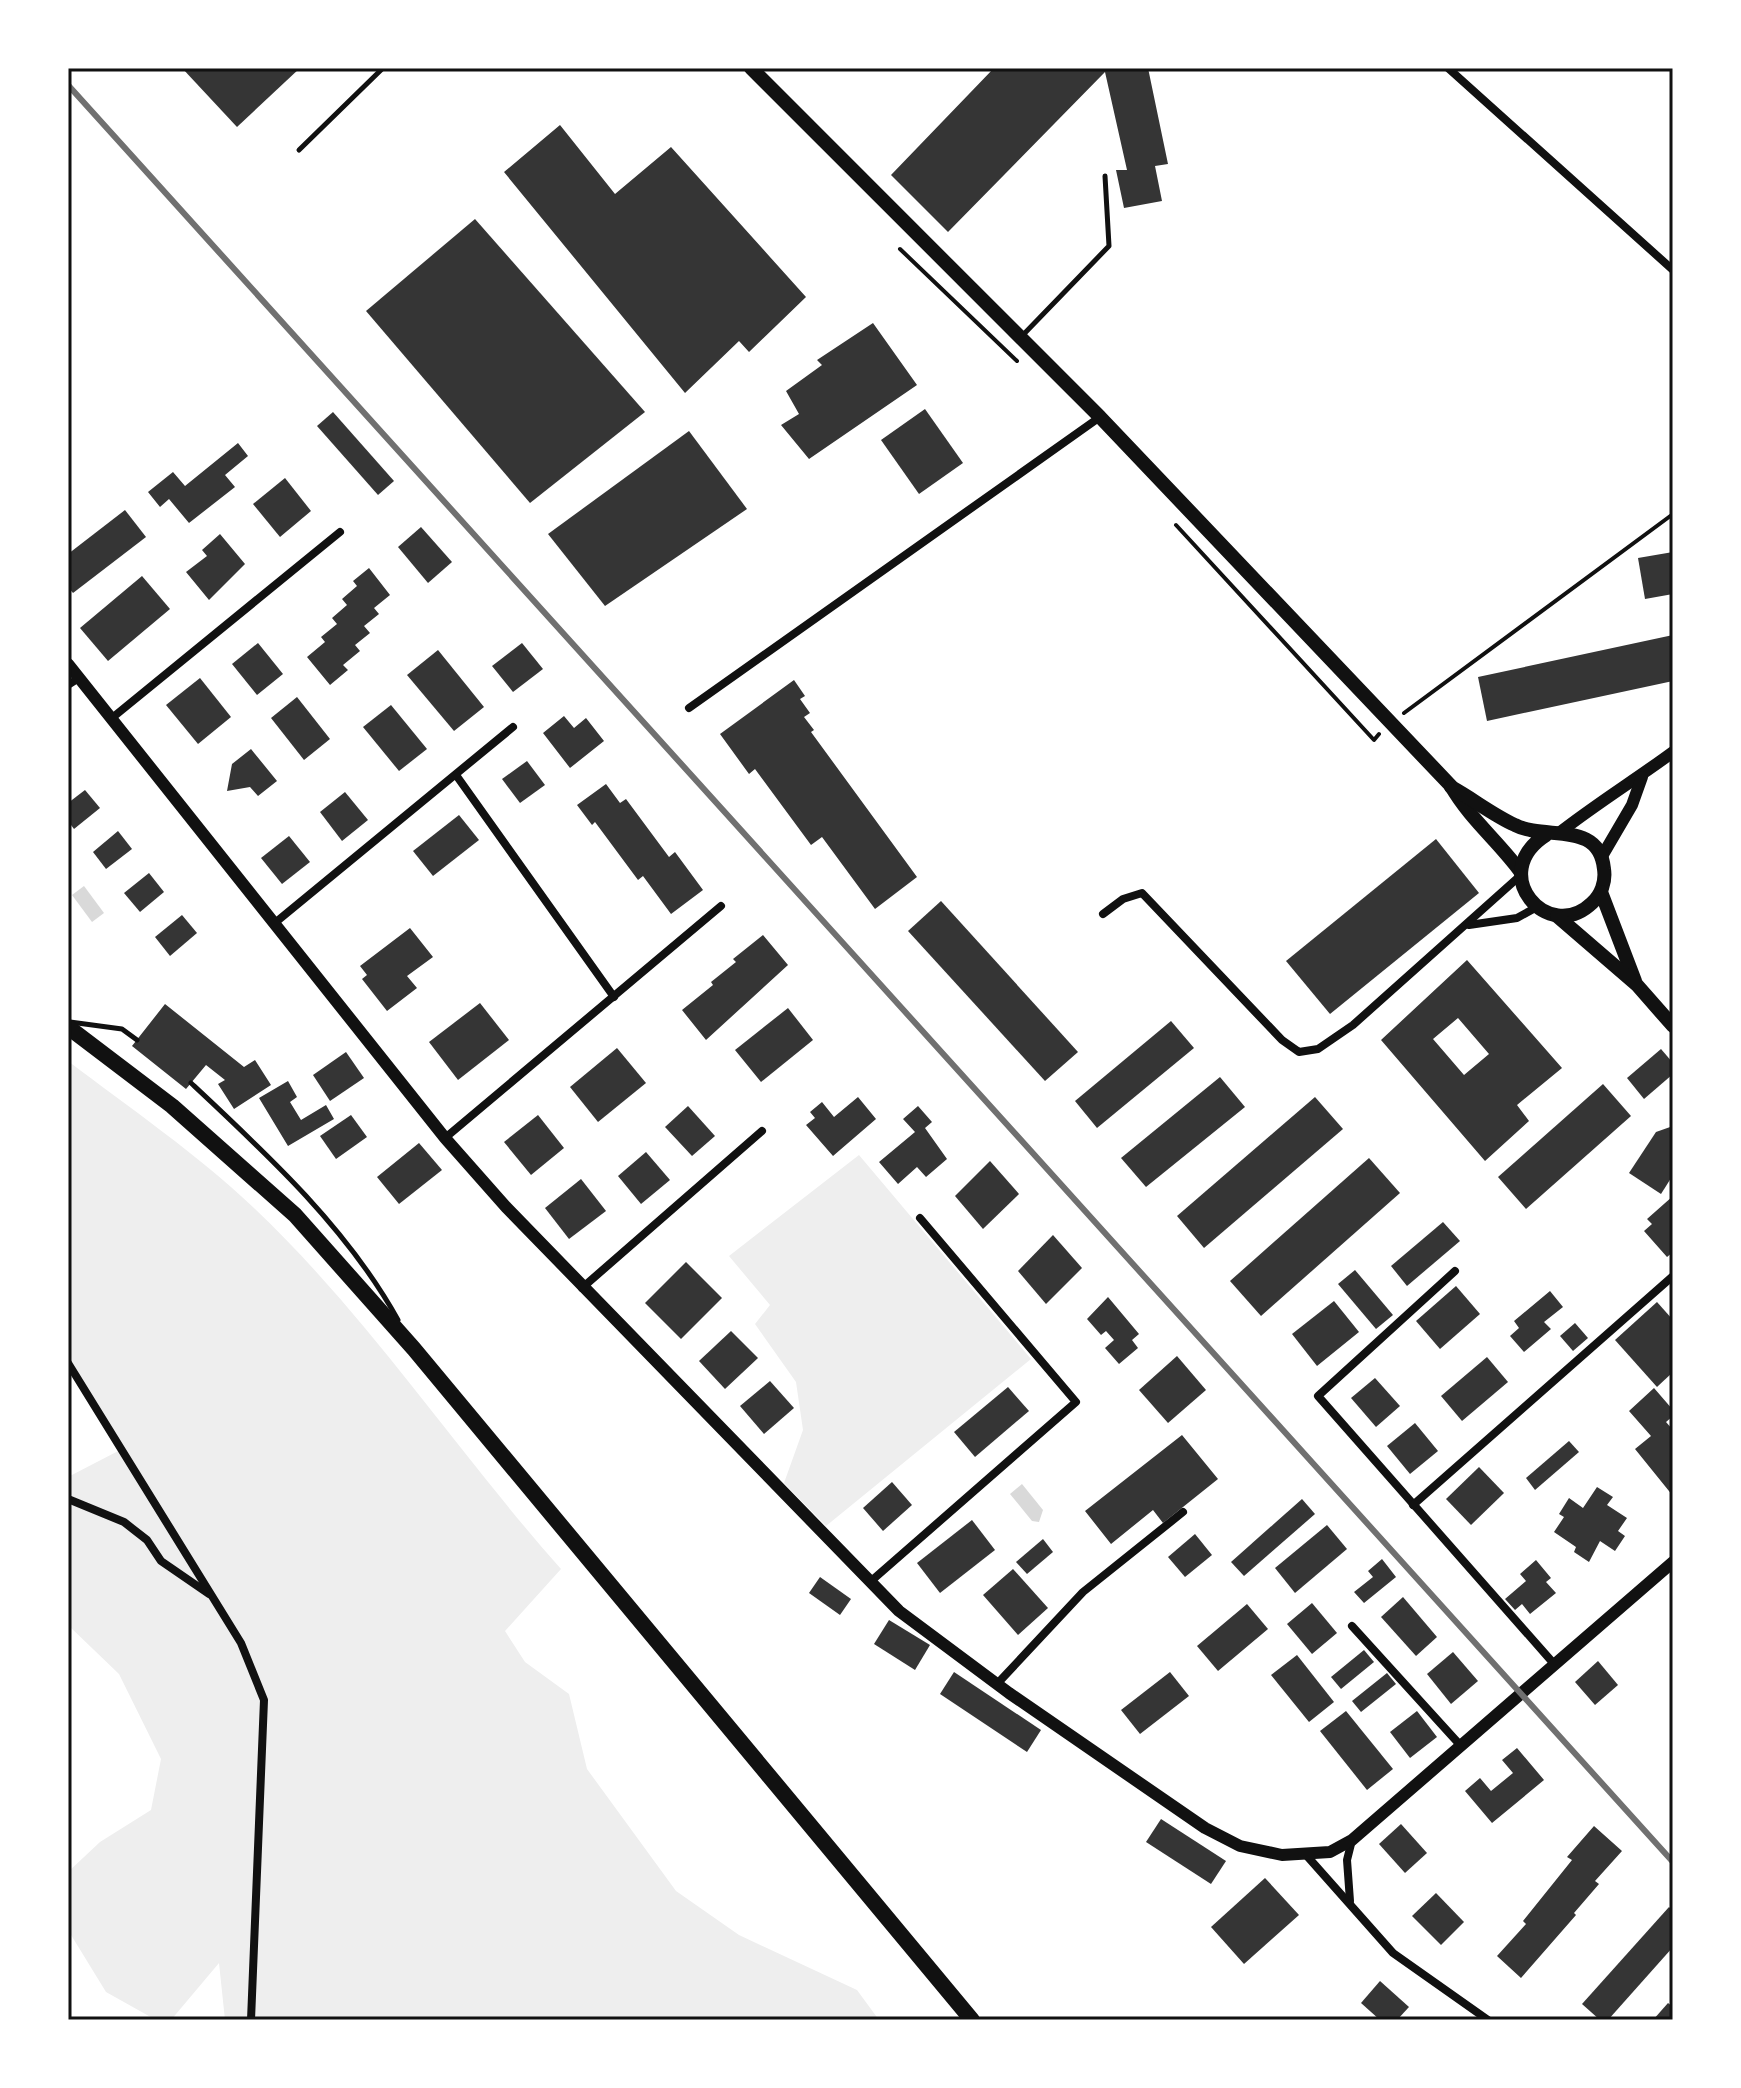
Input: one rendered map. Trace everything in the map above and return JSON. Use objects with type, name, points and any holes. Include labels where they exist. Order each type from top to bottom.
[{"type":"highway","points":[[68,1024],[172,1106],[295,1215],[414,1349],[972,2020]]},
{"type":"main road","points":[[751,68],[1100,417],[1451,786],[1516,826],[1552,834],[1580,835],[1592,843],[1601,858],[1605,878],[1601,892],[1585,910],[1557,916]]},
{"type":"main road","points":[[1451,786],[1466,813],[1501,846],[1520,873],[1527,896],[1537,907],[1557,916],[1637,985],[1673,1026]]},
{"type":"main road","points":[[1520,873],[1528,850],[1552,834]]},
{"type":"main road","points":[[1601,892],[1637,985]]},
{"type":"street","points":[[1448,68],[1673,270]]},
{"type":"street","points":[[689,708],[1100,417]]},
{"type":"street","points":[[112,718],[340,532]]},
{"type":"street","points":[[68,664],[74,681],[112,718],[445,1138],[582,1288],[899,1611],[997,1684],[1205,1828],[1240,1846],[1307,1856],[1330,1852],[1352,1840],[1673,1562]]},
{"type":"street","points":[[276,922],[513,727]]},
{"type":"street","points":[[1552,834],[1615,789],[1642,777],[1673,752]]},
{"type":"street","points":[[456,775],[614,997]]},
{"type":"street","points":[[1601,858],[1632,805],[1642,777]]},
{"type":"street","points":[[1103,914],[1123,899],[1142,893],[1282,1040],[1299,1052],[1318,1049],[1353,1025],[1468,925],[1520,873]]},
{"type":"street","points":[[445,1138],[721,906]]},
{"type":"street","points":[[1468,925],[1517,918],[1537,907]]},
{"type":"street","points":[[582,1288],[762,1131]]},
{"type":"street","points":[[870,1582],[1076,1402],[920,1218]]},
{"type":"street","points":[[1455,1271],[1318,1396],[1555,1665]]},
{"type":"street","points":[[1413,1505],[1673,1276]]},
{"type":"street","points":[[68,1363],[241,1643],[264,1700],[251,2020]]},
{"type":"street","points":[[68,1499],[124,1522],[147,1540],[161,1561],[213,1597]]},
{"type":"street","points":[[997,1684],[1083,1592],[1183,1512]]},
{"type":"street","points":[[1352,1626],[1461,1746]]},
{"type":"street","points":[[1350,1901],[1347,1860],[1352,1840]]},
{"type":"street","points":[[1307,1856],[1393,1953],[1488,2020]]},
{"type":"lane","points":[[299,150],[383,68]]},
{"type":"lane","points":[[1021,338],[1109,246],[1105,176]]},
{"type":"lane","points":[[68,1024],[122,1029],[137,1040]]},
{"type":"lane","points":[[191,1083],[300,1192],[375,1278],[414,1349]]},
{"type":"path","points":[[900,249],[1020,364]]},
{"type":"path","points":[[1169,517],[1374,740],[1390,723],[1673,514]]},
{"type":"shaded area","points":[[84,886],[104,913],[92,922],[72,895]]},
{"type":"shaded area","points":[[68,1061],[209,1169],[296,1250],[374,1339],[561,1569],[505,1631],[525,1662],[569,1694],[587,1769],[676,1891],[739,1935],[857,1990],[879,2020],[225,2020],[219,1963],[171,2020],[156,2020],[106,1992],[68,1930],[68,1872],[100,1842],[151,1810],[161,1759],[119,1674],[68,1625],[68,1477],[124,1448],[68,1358]]},
{"type":"shaded area","points":[[859,1155],[1031,1359],[826,1526],[784,1483],[803,1430],[796,1382],[755,1324],[770,1305],[729,1256]]},
{"type":"shaded area","points":[[1022,1484],[1043,1510],[1039,1522],[1032,1521],[1010,1494]]},
{"type":"building","points":[[182,68],[300,68],[237,127]]},
{"type":"building","points":[[994,68],[1148,68],[1168,164],[1155,166],[1162,201],[1124,208],[1116,170],[1127,170],[1105,72],[948,232],[891,175]]},
{"type":"building","points":[[560,125],[615,194],[671,147],[806,297],[749,352],[739,341],[685,393],[504,172]]},
{"type":"building","points":[[475,219],[645,412],[530,503],[366,311]]},
{"type":"building","points":[[873,323],[917,385],[809,459],[781,425],[799,414],[786,391],[822,365],[817,360]]},
{"type":"building","points":[[925,409],[963,463],[919,494],[881,440]]},
{"type":"building","points":[[333,412],[394,481],[378,495],[317,426]]},
{"type":"building","points":[[689,431],[747,509],[605,606],[548,534]]},
{"type":"building","points":[[238,443],[248,456],[225,475],[235,487],[189,523],[169,499],[160,507],[148,492],[173,472],[185,486]]},
{"type":"building","points":[[285,478],[311,511],[280,537],[253,504]]},
{"type":"building","points":[[125,510],[146,537],[73,593],[68,587],[68,554]]},
{"type":"building","points":[[421,527],[452,562],[428,583],[398,547]]},
{"type":"building","points":[[220,534],[245,564],[209,600],[186,572],[207,556],[202,550]]},
{"type":"building","points":[[1673,552],[1673,594],[1645,599],[1638,558]]},
{"type":"building","points":[[369,568],[390,595],[374,608],[379,614],[364,626],[370,633],[355,645],[360,651],[343,665],[348,670],[330,685],[307,657],[325,642],[321,637],[337,624],[332,618],[347,605],[342,599],[357,586],[353,581]]},
{"type":"building","points":[[142,576],[170,609],[108,661],[80,628]]},
{"type":"building","points":[[1673,635],[1673,681],[1487,721],[1478,677]]},
{"type":"building","points":[[258,643],[283,674],[257,695],[232,664]]},
{"type":"building","points":[[522,643],[543,669],[513,692],[492,666]]},
{"type":"building","points":[[438,650],[484,707],[454,731],[407,675]]},
{"type":"building","points":[[200,678],[231,717],[198,744],[166,705]]},
{"type":"building","points":[[794,680],[805,696],[800,699],[810,713],[804,717],[814,730],[811,732],[917,877],[875,909],[822,837],[811,845],[755,769],[749,774],[720,734]]},
{"type":"building","points":[[297,697],[330,739],[304,760],[271,718]]},
{"type":"building","points":[[391,705],[427,749],[399,771],[363,727]]},
{"type":"building","points":[[564,716],[574,728],[586,718],[604,741],[570,768],[543,733]]},
{"type":"building","points":[[251,749],[277,781],[258,796],[250,787],[227,791],[232,764]]},
{"type":"building","points":[[527,761],[545,785],[520,803],[502,779]]},
{"type":"building","points":[[606,784],[620,803],[626,799],[669,857],[675,852],[703,890],[671,914],[643,876],[638,880],[595,822],[592,825],[577,805]]},
{"type":"building","points":[[85,790],[100,808],[74,829],[68,821],[68,803]]},
{"type":"building","points":[[345,792],[368,820],[342,841],[320,812]]},
{"type":"building","points":[[459,815],[479,840],[433,876],[413,851]]},
{"type":"building","points":[[118,831],[132,849],[106,869],[93,852]]},
{"type":"building","points":[[289,836],[310,862],[282,884],[261,858]]},
{"type":"building","points":[[1436,839],[1479,893],[1330,1014],[1286,961]]},
{"type":"building","points":[[149,873],[164,892],[140,912],[124,893]]},
{"type":"building","points":[[941,901],[1078,1052],[1045,1081],[908,931]]},
{"type":"building","points":[[182,915],[197,933],[170,956],[155,937]]},
{"type":"building","points":[[410,928],[433,957],[407,976],[417,988],[387,1011],[362,979],[367,975],[360,966]]},
{"type":"building","points":[[763,935],[788,965],[706,1040],[682,1010],[736,962],[733,959]]},
{"type":"building","points":[[1467,960],[1562,1068],[1517,1105],[1529,1121],[1485,1161],[1381,1040]],"holes":[[[1458,1018],[1489,1054],[1464,1075],[1433,1039]]]},
{"type":"building","points":[[480,1003],[509,1040],[458,1080],[429,1042]]},
{"type":"building","points":[[165,1004],[244,1067],[255,1060],[271,1085],[234,1109],[218,1084],[225,1080],[206,1065],[186,1089],[132,1046]]},
{"type":"building","points":[[788,1008],[813,1040],[761,1082],[735,1050]]},
{"type":"building","points":[[1171,1021],[1194,1048],[1097,1128],[1075,1101]]},
{"type":"building","points":[[617,1048],[646,1083],[598,1122],[570,1087]]},
{"type":"building","points":[[1661,1049],[1673,1063],[1673,1074],[1644,1099],[1627,1078]]},
{"type":"building","points":[[346,1052],[364,1078],[330,1101],[313,1075]]},
{"type":"building","points":[[1220,1077],[1245,1107],[1146,1187],[1121,1158]]},
{"type":"building","points":[[288,1081],[297,1097],[290,1102],[301,1120],[326,1105],[334,1119],[288,1146],[259,1098]]},
{"type":"building","points":[[1603,1084],[1631,1116],[1526,1209],[1498,1177]]},
{"type":"building","points":[[858,1097],[876,1119],[833,1156],[806,1125],[815,1118],[810,1112],[822,1102],[834,1117]]},
{"type":"building","points":[[1315,1097],[1343,1129],[1204,1248],[1177,1216]]},
{"type":"building","points":[[688,1106],[715,1136],[692,1156],[665,1127]]},
{"type":"building","points":[[918,1106],[932,1122],[925,1128],[947,1159],[926,1177],[917,1167],[898,1184],[879,1162],[915,1132],[903,1119]]},
{"type":"building","points":[[351,1115],[367,1137],[336,1159],[320,1136]]},
{"type":"building","points":[[538,1115],[564,1148],[531,1175],[504,1142]]},
{"type":"building","points":[[1673,1126],[1673,1175],[1661,1194],[1629,1173],[1656,1132]]},
{"type":"building","points":[[419,1143],[442,1170],[399,1204],[377,1177]]},
{"type":"building","points":[[646,1152],[670,1180],[641,1204],[618,1176]]},
{"type":"building","points":[[1369,1158],[1400,1193],[1261,1316],[1230,1281]]},
{"type":"building","points":[[990,1161],[1019,1194],[983,1229],[955,1196]]},
{"type":"building","points":[[581,1179],[606,1211],[569,1239],[545,1208]]},
{"type":"building","points":[[1673,1196],[1673,1252],[1667,1257],[1644,1231],[1652,1224],[1647,1219]]},
{"type":"building","points":[[1443,1222],[1460,1241],[1407,1286],[1391,1266]]},
{"type":"building","points":[[1053,1235],[1082,1268],[1046,1304],[1018,1271]]},
{"type":"building","points":[[686,1262],[722,1298],[681,1339],[645,1303]]},
{"type":"building","points":[[1355,1270],[1393,1315],[1376,1329],[1338,1284]]},
{"type":"building","points":[[1456,1286],[1480,1314],[1440,1349],[1416,1321]]},
{"type":"building","points":[[1550,1291],[1563,1307],[1544,1322],[1551,1329],[1524,1352],[1510,1336],[1519,1328],[1514,1321]]},
{"type":"building","points":[[1108,1297],[1139,1334],[1132,1340],[1138,1348],[1119,1364],[1105,1348],[1114,1340],[1106,1331],[1101,1335],[1087,1319]]},
{"type":"building","points":[[1334,1301],[1359,1332],[1317,1366],[1292,1334]]},
{"type":"building","points":[[1657,1302],[1673,1320],[1673,1372],[1657,1387],[1615,1340]]},
{"type":"building","points":[[1575,1323],[1588,1338],[1573,1351],[1560,1336]]},
{"type":"building","points":[[731,1331],[758,1358],[725,1389],[699,1361]]},
{"type":"building","points":[[1177,1356],[1206,1390],[1168,1423],[1139,1390]]},
{"type":"building","points":[[1487,1357],[1508,1382],[1462,1421],[1441,1396]]},
{"type":"building","points":[[1375,1378],[1400,1406],[1376,1427],[1351,1398]]},
{"type":"building","points":[[770,1381],[794,1408],[764,1434],[740,1406]]},
{"type":"building","points":[[1008,1387],[1029,1411],[975,1457],[954,1432]]},
{"type":"building","points":[[1654,1388],[1673,1410],[1673,1416],[1666,1422],[1673,1430],[1673,1496],[1635,1449],[1651,1436],[1629,1411]]},
{"type":"building","points":[[1415,1423],[1438,1451],[1410,1474],[1387,1446]]},
{"type":"building","points":[[1182,1435],[1218,1479],[1163,1523],[1153,1510],[1111,1544],[1085,1511]]},
{"type":"building","points":[[1569,1441],[1579,1452],[1535,1490],[1526,1478]]},
{"type":"building","points":[[1479,1467],[1504,1493],[1471,1525],[1446,1499]]},
{"type":"building","points":[[892,1482],[912,1505],[883,1531],[863,1508]]},
{"type":"building","points":[[1597,1487],[1613,1497],[1607,1505],[1627,1518],[1618,1531],[1625,1536],[1615,1551],[1600,1541],[1589,1562],[1574,1552],[1576,1547],[1554,1532],[1564,1517],[1559,1514],[1569,1498],[1583,1508]]},
{"type":"building","points":[[1302,1499],[1315,1514],[1244,1576],[1231,1562]]},
{"type":"building","points":[[972,1520],[995,1550],[940,1593],[917,1563]]},
{"type":"building","points":[[1327,1525],[1347,1549],[1295,1593],[1275,1568]]},
{"type":"building","points":[[1195,1534],[1212,1555],[1185,1577],[1168,1557]]},
{"type":"building","points":[[1043,1539],[1053,1552],[1027,1574],[1016,1562]]},
{"type":"building","points":[[1382,1559],[1396,1577],[1364,1603],[1354,1592],[1373,1577],[1368,1571]]},
{"type":"building","points":[[1536,1560],[1551,1578],[1546,1582],[1556,1593],[1530,1614],[1522,1604],[1515,1610],[1505,1599],[1526,1581],[1520,1574]]},
{"type":"building","points":[[1013,1569],[1048,1608],[1018,1635],[983,1595]]},
{"type":"building","points":[[820,1577],[851,1599],[840,1615],[809,1593]]},
{"type":"building","points":[[1403,1597],[1437,1637],[1416,1656],[1381,1617]]},
{"type":"building","points":[[1312,1603],[1337,1633],[1312,1654],[1287,1624]]},
{"type":"building","points":[[1247,1604],[1268,1629],[1218,1671],[1197,1646]]},
{"type":"building","points":[[889,1620],[930,1645],[915,1670],[874,1644]]},
{"type":"building","points":[[1364,1650],[1374,1662],[1341,1689],[1331,1677]]},
{"type":"building","points":[[1453,1652],[1478,1681],[1451,1704],[1427,1674]]},
{"type":"building","points":[[1297,1655],[1334,1702],[1309,1722],[1271,1675]]},
{"type":"building","points":[[1598,1661],[1618,1685],[1595,1705],[1575,1682]]},
{"type":"building","points":[[954,1672],[1041,1730],[1027,1752],[940,1694]]},
{"type":"building","points":[[1170,1672],[1189,1696],[1140,1734],[1121,1710]]},
{"type":"building","points":[[1387,1673],[1396,1684],[1361,1712],[1352,1701]]},
{"type":"building","points":[[1346,1711],[1393,1769],[1367,1790],[1320,1731]]},
{"type":"building","points":[[1417,1711],[1437,1737],[1410,1758],[1390,1732]]},
{"type":"building","points":[[1517,1748],[1544,1780],[1492,1823],[1465,1791],[1480,1778],[1491,1791],[1513,1773],[1502,1760]]},
{"type":"building","points":[[1161,1819],[1226,1861],[1211,1884],[1146,1842]]},
{"type":"building","points":[[1401,1824],[1427,1853],[1405,1873],[1379,1844]]},
{"type":"building","points":[[1594,1826],[1622,1851],[1595,1881],[1599,1884],[1574,1913],[1576,1915],[1521,1978],[1497,1956],[1526,1924],[1523,1921],[1572,1860],[1567,1857]]},
{"type":"building","points":[[1265,1878],[1299,1915],[1244,1964],[1211,1927]]},
{"type":"building","points":[[1436,1893],[1464,1922],[1441,1945],[1412,1916]]},
{"type":"building","points":[[1669,1907],[1673,1911],[1673,1947],[1608,2020],[1600,2020],[1582,2004]]},
{"type":"building","points":[[1380,1981],[1409,2007],[1397,2020],[1380,2020],[1361,2003]]},
{"type":"building","points":[[1668,2003],[1673,2007],[1673,2020],[1653,2020]]},
{"type":"railway","points":[[68,85],[1673,1862]]}]
